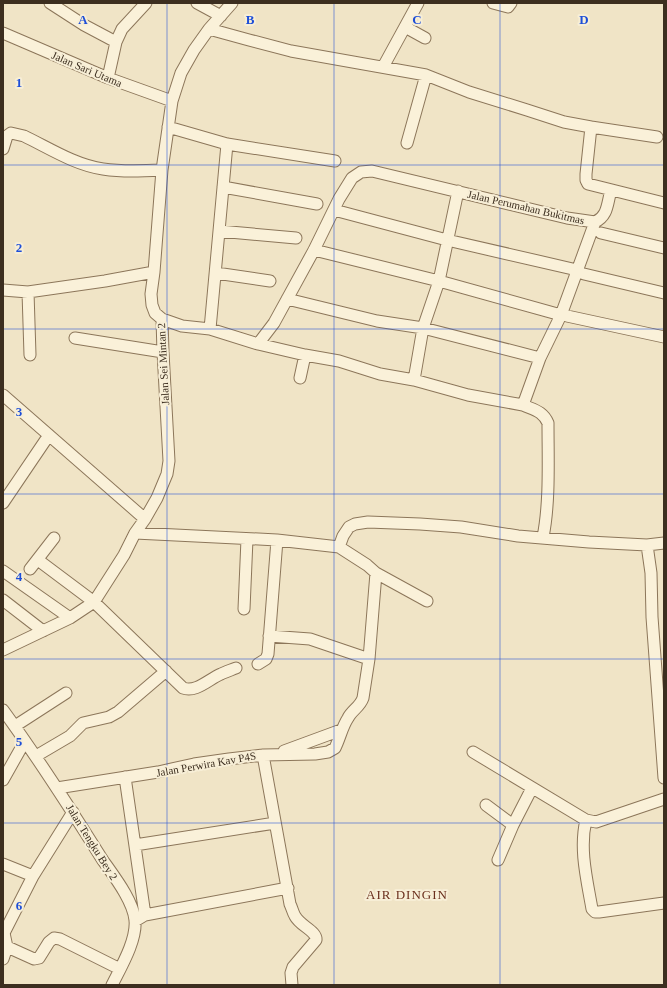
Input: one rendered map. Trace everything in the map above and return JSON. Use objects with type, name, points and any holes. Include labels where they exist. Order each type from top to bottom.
[{"type":"street","points":[[50,3],[84,25],[116,42]]},
{"type":"street","points":[[108,78],[116,42],[122,29],[146,3]]},
{"type":"street","points":[[197,3],[221,16]]},
{"type":"street","name":"Jalan Sei Mintan 2","points":[[3,650],[70,618],[94,602],[124,555],[164,483],[168,467],[162,319],[155,314],[151,294],[162,170],[168,127],[172,101],[181,73],[194,50],[209,29],[232,3]]},
{"type":"street","points":[[383,67],[418,3]]},
{"type":"street","points":[[493,3],[508,7],[511,3]]},
{"type":"street","points":[[405,27],[425,38]]},
{"type":"street","points":[[209,29],[291,50],[426,75],[469,92],[564,122],[656,137]]},
{"type":"street","name":"Jalan Sari Utama","points":[[3,33],[108,78],[172,101]]},
{"type":"street","points":[[408,143],[426,75]]},
{"type":"street","points":[[168,127],[227,144],[335,161]]},
{"type":"street","points":[[591,127],[586,180],[590,185],[664,203]]},
{"type":"street","points":[[3,149],[7,136],[11,133],[15,133],[78,162],[101,169],[121,172],[162,170]]},
{"type":"street","points":[[210,329],[227,144]]},
{"type":"street","name":"Jalan Perumahan Bukitmas","points":[[258,344],[274,323],[294,284],[314,250],[339,198],[352,178],[361,172],[372,171],[567,218],[594,222]]},
{"type":"street","points":[[223,187],[317,204]]},
{"type":"street","points":[[522,405],[540,358],[564,315],[580,272],[594,222],[604,216],[611,190]]},
{"type":"street","name":"Jalan Perumahan Bukitmas","points":[[414,380],[423,328],[439,281],[458,191]]},
{"type":"street","points":[[334,210],[447,240],[664,293]]},
{"type":"street","points":[[218,231],[296,238]]},
{"type":"street","points":[[601,233],[664,248]]},
{"type":"street","points":[[314,250],[439,281],[564,315],[664,337]]},
{"type":"street","points":[[3,290],[28,292],[105,281],[154,272]]},
{"type":"street","points":[[216,274],[270,280]]},
{"type":"street","points":[[28,292],[30,355]]},
{"type":"street","points":[[287,299],[377,321],[423,328],[540,358]]},
{"type":"street","points":[[162,319],[182,326],[210,329],[258,344],[339,361],[380,374],[414,380],[461,393],[522,405],[541,413],[545,416],[548,423],[546,522],[543,537]]},
{"type":"street","points":[[75,338],[163,352]]},
{"type":"street","points":[[300,378],[305,355]]},
{"type":"street","points":[[3,395],[145,519]]},
{"type":"street","points":[[3,503],[49,435]]},
{"type":"street","points":[[339,547],[343,536],[349,527],[355,524],[368,522],[461,527],[518,536],[589,542],[646,545],[664,543]]},
{"type":"street","points":[[135,533],[277,540],[339,547],[367,565],[376,573],[427,601]]},
{"type":"street","points":[[30,569],[54,538]]},
{"type":"street","points":[[244,608],[247,539]]},
{"type":"street","points":[[258,664],[266,659],[268,654],[277,540]]},
{"type":"street","points":[[646,545],[651,573],[652,617],[661,696],[664,778]]},
{"type":"street","points":[[38,560],[94,602],[183,688],[188,690],[194,689],[221,674],[236,668]]},
{"type":"street","points":[[3,571],[70,618]]},
{"type":"street","name":"Jalan Perwira Kav P4S","points":[[57,788],[125,778],[194,764],[262,755],[315,754],[328,752],[335,748],[341,730],[348,717],[361,704],[368,659],[376,573]]},
{"type":"street","points":[[3,600],[43,631]]},
{"type":"street","points":[[269,636],[310,639],[368,659]]},
{"type":"street","points":[[36,756],[70,736],[83,723],[109,717],[118,712],[166,671]]},
{"type":"street","points":[[15,726],[66,693]]},
{"type":"street","name":"Jalan Tengku Bey 2","points":[[3,710],[73,812],[134,912],[135,930],[120,969],[112,985]]},
{"type":"street","points":[[275,754],[341,730]]},
{"type":"street","points":[[3,780],[25,741]]},
{"type":"street","points":[[473,752],[586,820],[596,822],[664,800]]},
{"type":"street","points":[[262,755],[290,904],[295,917],[302,926],[315,933],[317,937],[293,967],[291,973],[292,985]]},
{"type":"street","points":[[125,778],[145,915]]},
{"type":"street","points":[[498,860],[513,825],[532,788]]},
{"type":"street","points":[[486,806],[513,825]]},
{"type":"street","points":[[3,959],[5,946],[4,933],[33,876],[73,812]]},
{"type":"street","points":[[586,820],[583,847],[592,909],[595,912],[599,912],[664,903]]},
{"type":"street","points":[[135,845],[275,823]]},
{"type":"street","points":[[3,864],[33,876]]},
{"type":"street","points":[[135,921],[145,915],[288,888]]},
{"type":"street","points":[[5,946],[34,959],[39,958],[44,953],[49,942],[54,938],[60,939],[120,969]]},
{"type":"district","name":"AIR DINGIN","points":[[407,894]]}]
